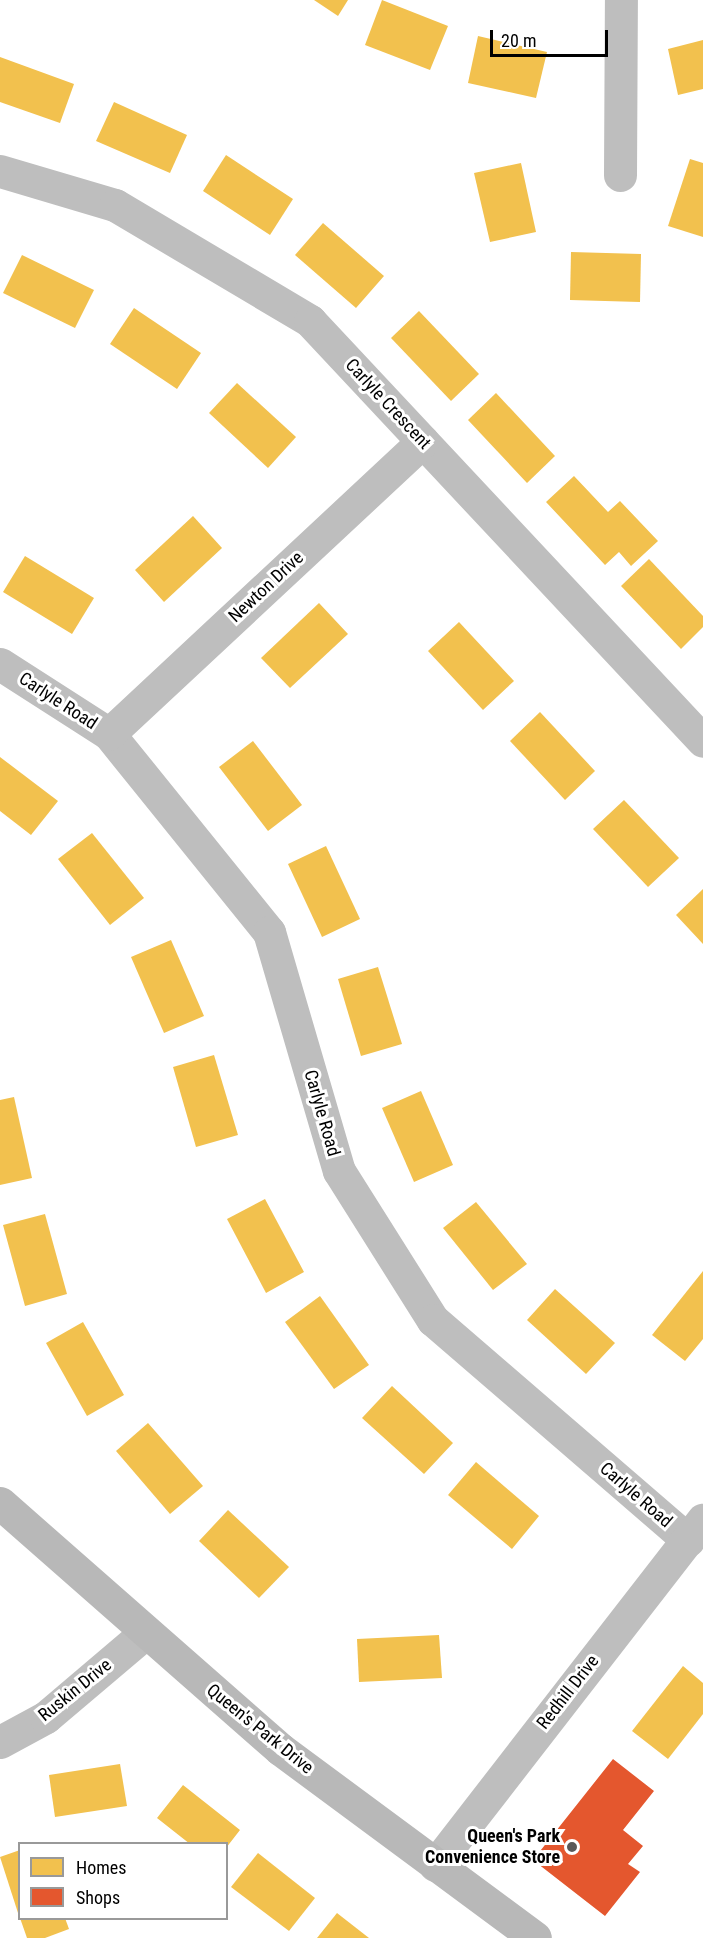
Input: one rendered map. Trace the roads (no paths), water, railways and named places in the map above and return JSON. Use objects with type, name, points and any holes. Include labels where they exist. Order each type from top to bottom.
[{"type":"street","points":[[620,175],[621,0]]},
{"type":"street","name":"Carlyle Crescent","points":[[0,171],[115,205],[310,321],[703,741]]},
{"type":"street","name":"Newton Drive","points":[[108,734],[423,441]]},
{"type":"street","name":"Carlyle Road","points":[[0,664],[108,734],[269,932],[339,1171],[433,1320],[695,1530]]},
{"type":"street","name":"Queen's Park Drive","points":[[0,1503],[145,1633],[280,1749],[535,1938]]},
{"type":"street","name":"Redhill Drive","points":[[435,1865],[695,1530]]},
{"type":"street","name":"Ruskin Drive","points":[[0,1742],[46,1717],[145,1633]]},
{"type":"place","name":"Queen's Park Convenience Store","points":[[572,1847]]}]
